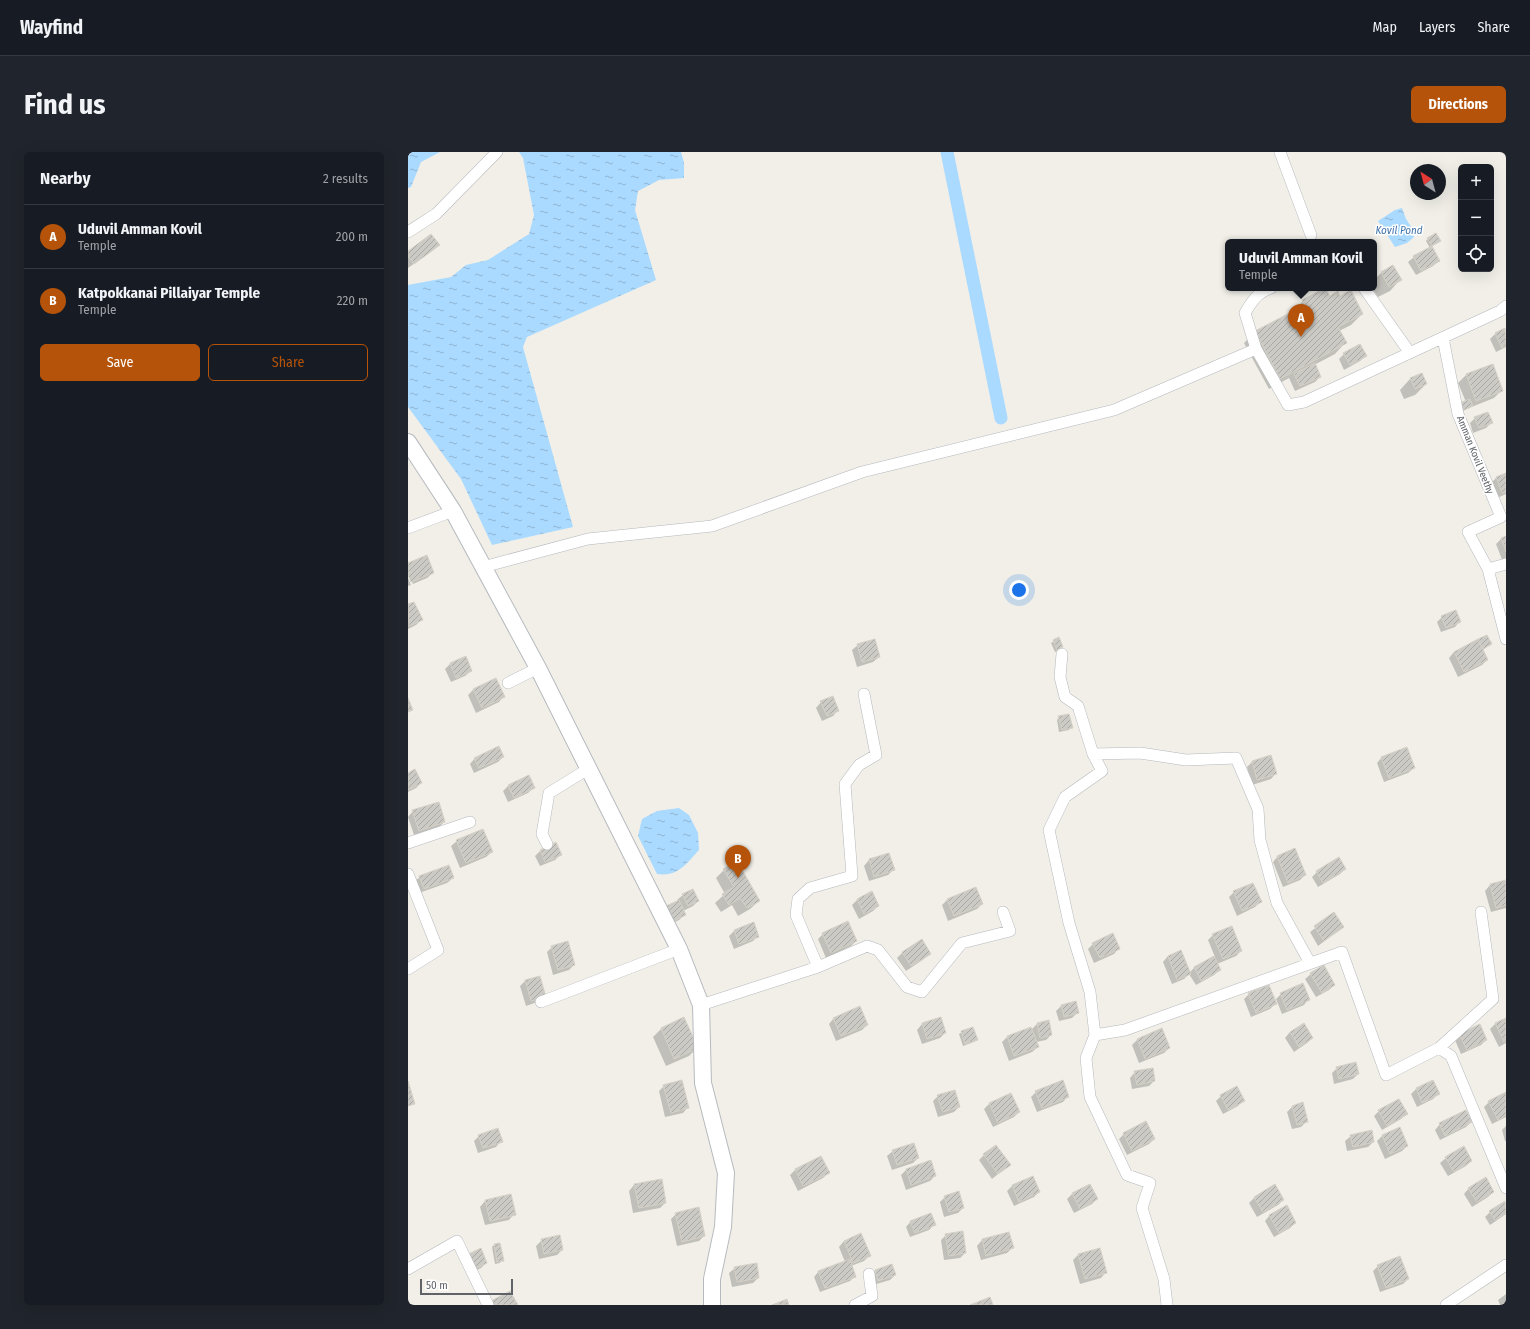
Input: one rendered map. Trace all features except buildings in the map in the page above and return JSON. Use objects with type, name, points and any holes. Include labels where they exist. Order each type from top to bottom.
[{"type":"street","points":[[408,232],[436,214],[497,152]]},
{"type":"street","points":[[1280,152],[1314,239]]},
{"type":"street","points":[[1264,291],[1254,298],[1245,313],[1256,348],[1288,405],[1304,402],[1500,311],[1506,306]]},
{"type":"street","points":[[1366,291],[1410,353]]},
{"type":"street","name":"Amman Kovil Veethy","points":[[1443,338],[1458,414],[1501,517],[1468,532],[1488,570],[1506,639]]},
{"type":"street","points":[[483,567],[588,539],[712,526],[862,472],[1114,410],[1256,348]]},
{"type":"street","points":[[408,442],[453,511],[538,668],[679,950],[700,1005],[703,1083],[726,1173],[723,1227],[712,1279],[712,1305]]},
{"type":"street","points":[[408,528],[453,511]]},
{"type":"street","points":[[1488,570],[1506,564]]},
{"type":"street","points":[[1062,654],[1060,677],[1065,697],[1078,706],[1093,754],[1102,771],[1065,797],[1049,830],[1069,924],[1090,992],[1095,1035],[1086,1058],[1090,1097],[1127,1175],[1150,1183],[1142,1208],[1164,1279],[1167,1305]]},
{"type":"street","points":[[508,683],[538,668]]},
{"type":"street","points":[[818,967],[796,915],[798,899],[810,888],[852,876],[845,784],[859,765],[876,755],[864,694]]},
{"type":"street","points":[[1093,754],[1140,753],[1186,760],[1236,758],[1258,809],[1260,840],[1277,903],[1310,963]]},
{"type":"street","points":[[547,844],[542,834],[550,793],[588,769]]},
{"type":"street","points":[[408,843],[470,822]]},
{"type":"street","points":[[408,874],[438,950],[408,969]]},
{"type":"street","points":[[700,1005],[818,967],[867,946],[878,950],[907,986],[922,992],[962,943],[1010,931],[1003,912]]},
{"type":"street","points":[[1095,1035],[1125,1030],[1342,952],[1386,1075],[1439,1048],[1493,999],[1481,912]]},
{"type":"street","points":[[542,1002],[679,950]]},
{"type":"street","points":[[1439,1048],[1451,1056],[1506,1188]]},
{"type":"street","points":[[408,1269],[456,1241],[488,1305]]},
{"type":"street","points":[[1446,1305],[1506,1265]]},
{"type":"street","points":[[856,1305],[872,1296],[869,1274]]},
{"type":"water","points":[[408,152],[440,152],[421,162],[411,187],[408,188]]},
{"type":"water","points":[[519,152],[681,152],[684,163],[684,178],[659,180],[638,191],[635,210],[656,280],[527,337],[523,347],[573,527],[492,545],[461,479],[408,407],[408,285],[451,277],[466,265],[488,260],[529,234],[534,215],[523,158]]},
{"type":"water","name":"Kovil Pond","points":[[1402,208],[1406,219],[1414,231],[1414,237],[1407,243],[1395,247],[1378,221],[1395,210]]},
{"type":"water","points":[[679,808],[689,815],[698,833],[699,850],[686,865],[676,871],[657,874],[638,836],[642,819],[657,811]]},
{"type":"waterway","points":[[947,152],[1001,418]]},
{"type":"place","name":"Uduvil Amman Kovil","points":[[1301,337]]},
{"type":"place","name":"Katpokkanai Pillaiyar Temple","points":[[738,878]]}]
